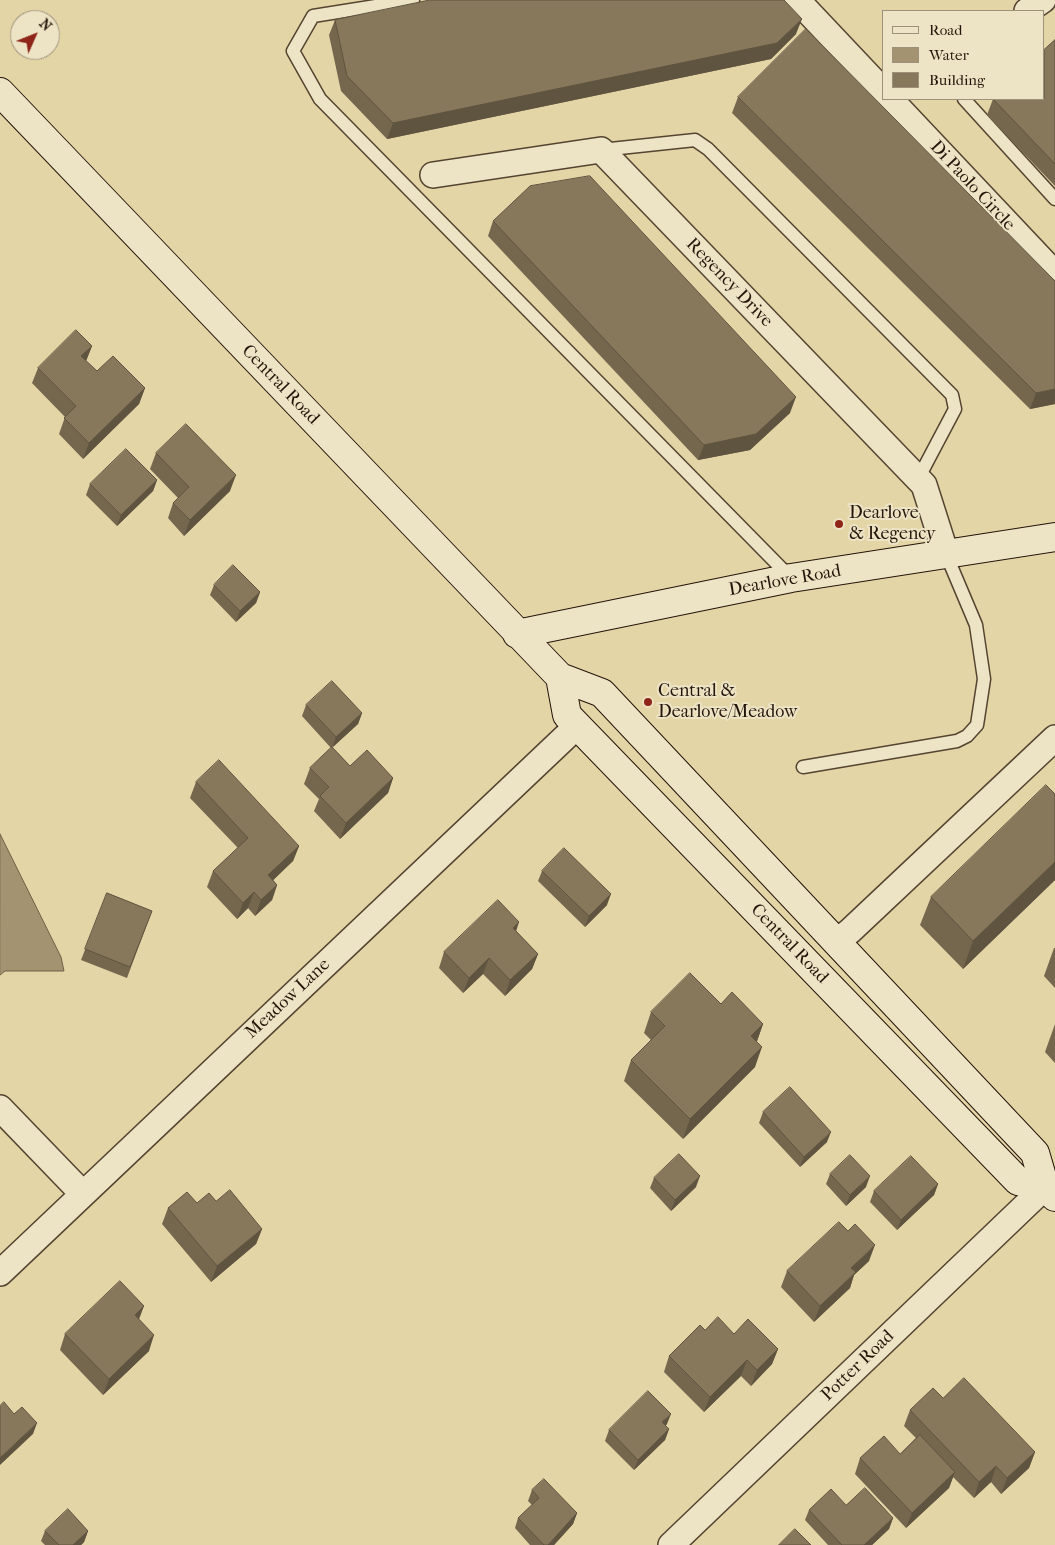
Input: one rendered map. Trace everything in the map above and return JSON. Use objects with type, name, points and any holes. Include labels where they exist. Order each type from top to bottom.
[{"type":"main road","name":"Central Road","points":[[0,92],[560,677],[602,693],[1035,1153],[1050,1192]]},
{"type":"main road","name":"Dearlove Road","points":[[517,634],[791,578],[1055,537]]},
{"type":"main road","name":"Central Road","points":[[560,677],[567,715],[577,726],[1018,1181],[1050,1192]]},
{"type":"street","points":[[796,0],[882,90]]},
{"type":"street","points":[[1028,10],[1043,0]]},
{"type":"street","name":"Di Paolo Circle","points":[[891,100],[1055,274]]},
{"type":"street","points":[[433,175],[601,150]]},
{"type":"street","name":"Regency Drive","points":[[601,150],[924,485],[946,554]]},
{"type":"street","name":"Meadow Lane","points":[[0,1273],[82,1193],[577,726]]},
{"type":"street","points":[[836,942],[1055,738]]},
{"type":"street","points":[[0,1108],[82,1193]]},
{"type":"street","name":"Potter Road","points":[[671,1545],[1050,1192]]},
{"type":"lane","points":[[413,0],[313,16],[293,51],[320,99],[791,578]]},
{"type":"lane","points":[[965,100],[1055,199]]},
{"type":"lane","points":[[601,150],[695,140],[708,149],[952,395],[954,409],[918,478]]},
{"type":"lane","points":[[803,767],[957,740],[966,736],[977,725],[984,678],[976,625],[946,554]]},
{"type":"water","points":[[0,834],[61,957],[64,971],[5,971],[0,975]]},
{"type":"building","points":[[430,0],[784,0],[802,19],[777,43],[393,123],[347,76],[335,20]]},
{"type":"building","points":[[806,29],[1055,281],[1055,389],[1036,393],[738,97]]},
{"type":"building","points":[[1055,40],[1055,164],[994,100],[1045,100],[1045,49]]},
{"type":"building","points":[[590,176],[796,397],[756,434],[704,445],[493,221],[530,186]]},
{"type":"building","points":[[76,330],[92,346],[81,356],[97,371],[113,356],[145,388],[89,443],[64,418],[76,406],[38,368]]},
{"type":"building","points":[[186,424],[236,475],[190,520],[173,503],[189,487],[156,453]]},
{"type":"building","points":[[126,449],[157,480],[121,515],[90,484]]},
{"type":"building","points":[[233,565],[260,592],[240,611],[214,585]]},
{"type":"building","points":[[332,681],[362,713],[336,737],[306,705]]},
{"type":"building","points":[[332,747],[350,766],[367,750],[393,778],[346,823],[320,796],[329,787],[310,768]]},
{"type":"building","points":[[219,760],[299,846],[268,875],[277,885],[261,900],[254,892],[243,903],[213,871],[248,838],[196,782]]},
{"type":"building","points":[[1046,785],[1055,794],[1055,862],[973,941],[931,897]]},
{"type":"building","points":[[564,848],[611,894],[589,916],[542,871]]},
{"type":"building","points":[[107,893],[152,911],[130,967],[85,949]]},
{"type":"building","points":[[498,900],[519,922],[513,928],[538,954],[510,980],[489,958],[469,978],[444,952]]},
{"type":"building","points":[[690,973],[721,1004],[732,992],[763,1024],[751,1036],[762,1047],[690,1119],[631,1060],[665,1026],[651,1012]]},
{"type":"building","points":[[790,1087],[831,1132],[804,1157],[763,1112]]},
{"type":"building","points":[[679,1154],[700,1176],[675,1200],[654,1178]]},
{"type":"building","points":[[850,1155],[870,1176],[850,1195],[830,1174]]},
{"type":"building","points":[[911,1156],[938,1184],[901,1220],[874,1191]]},
{"type":"building","points":[[230,1190],[262,1229],[217,1266],[168,1208],[187,1192],[197,1203],[209,1193],[216,1201]]},
{"type":"building","points":[[839,1222],[848,1231],[855,1224],[875,1245],[851,1268],[856,1272],[820,1306],[787,1271]]},
{"type":"building","points":[[120,1281],[144,1306],[135,1315],[154,1335],[109,1379],[65,1334]]},
{"type":"building","points":[[718,1317],[734,1334],[748,1319],[778,1349],[757,1370],[747,1360],[710,1397],[669,1356],[700,1325],[705,1330]]},
{"type":"building","points":[[964,1378],[1035,1452],[1007,1478],[996,1466],[979,1482],[910,1410],[933,1388],[943,1398]]},
{"type":"building","points":[[648,1391],[671,1414],[662,1422],[669,1429],[638,1460],[609,1430]]},
{"type":"building","points":[[4,1402],[14,1414],[22,1407],[37,1423],[0,1458],[0,1406]]},
{"type":"building","points":[[920,1435],[955,1472],[912,1513],[860,1458],[884,1436],[900,1454]]},
{"type":"building","points":[[544,1479],[577,1513],[548,1545],[544,1545],[518,1518],[539,1498],[532,1490]]},
{"type":"building","points":[[865,1488],[893,1518],[864,1545],[842,1545],[809,1510],[831,1489],[846,1505]]},
{"type":"building","points":[[68,1509],[88,1531],[73,1545],[59,1545],[45,1531]]},
{"type":"building","points":[[795,1529],[811,1545],[779,1545]]},
{"type":"place","name":"Dearlove & Regency","points":[[839,524]]},
{"type":"place","name":"Central & Dearlove/Meadow","points":[[648,702]]}]
